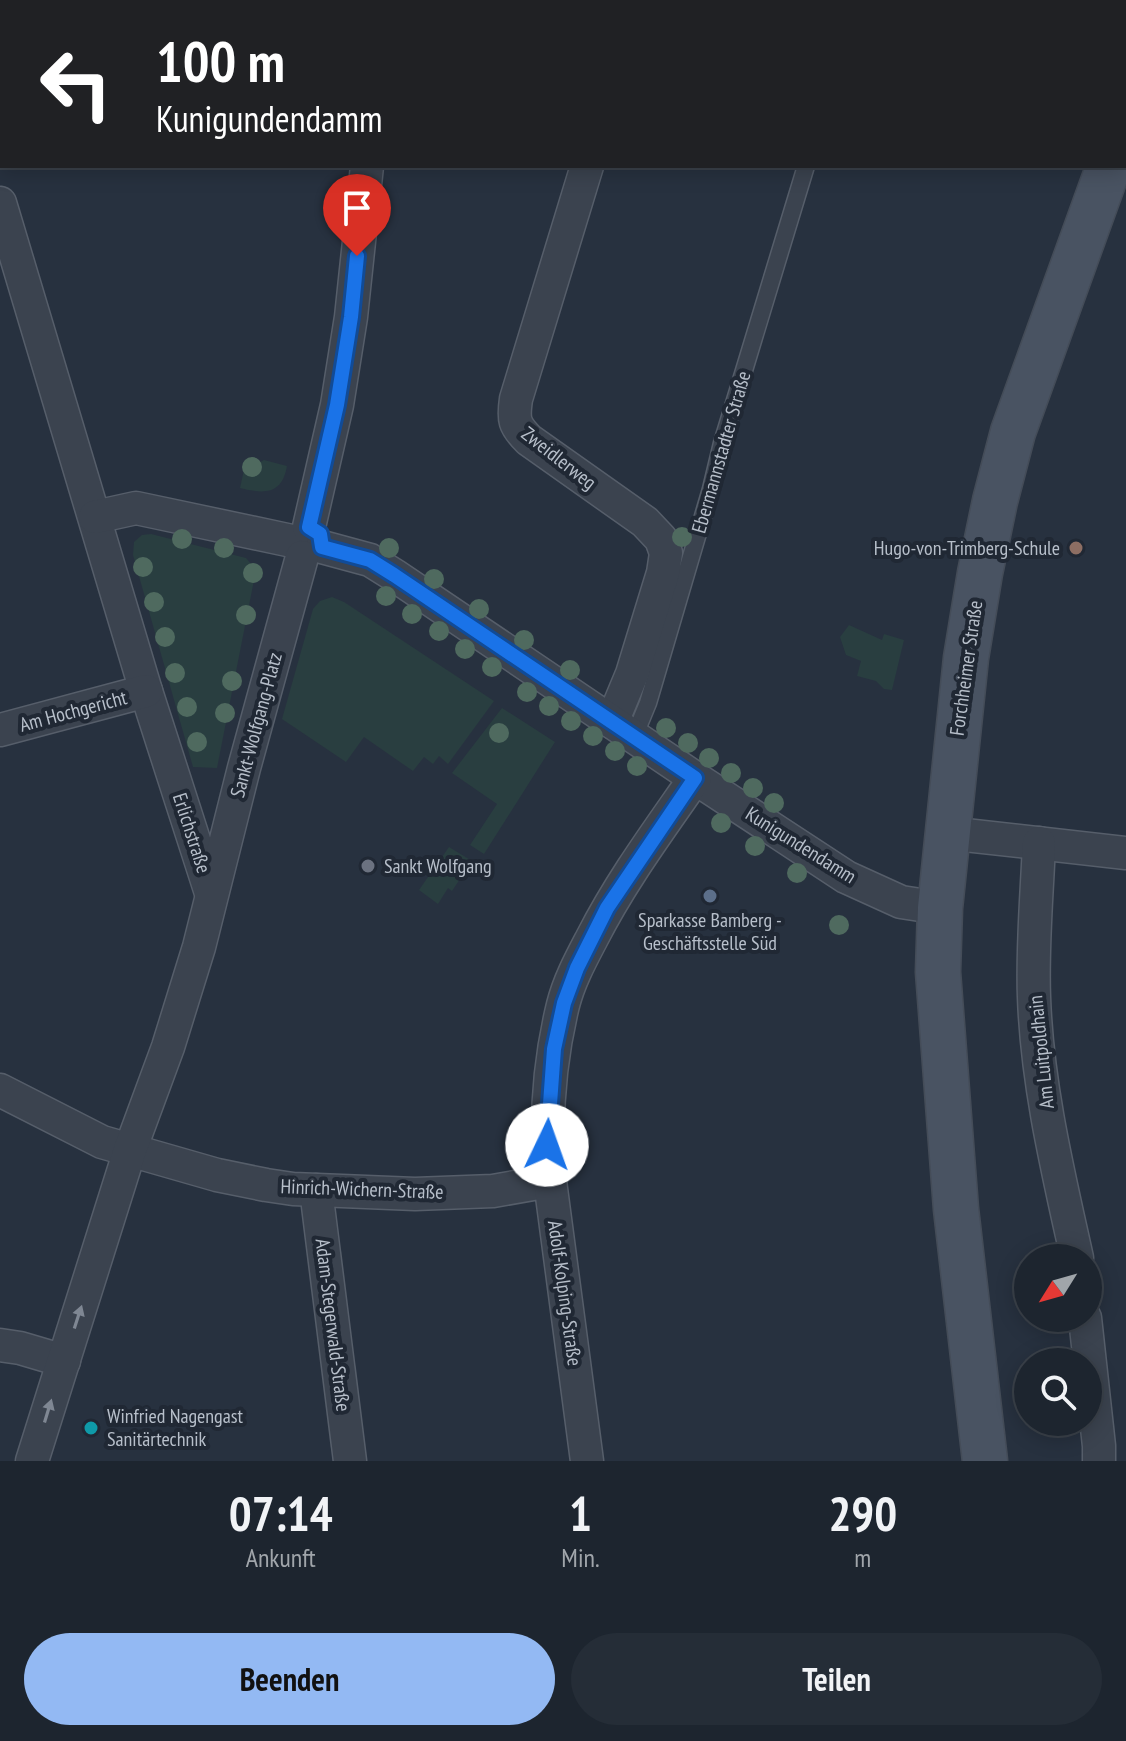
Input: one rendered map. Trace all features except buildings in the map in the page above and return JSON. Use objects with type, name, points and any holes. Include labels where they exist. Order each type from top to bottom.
[{"type":"street","name":"Sankt-Wolfgang-Platz","points":[[211,893],[306,543],[337,405],[351,317],[367,168]]},
{"type":"street","name":"Zweidlerweg","points":[[586,168],[514,414],[517,427],[529,440],[645,522],[661,539],[666,553],[663,573],[632,674],[623,730]]},
{"type":"street","name":"Forchheimer Straße","points":[[940,908],[966,658],[980,573],[1013,432],[1024,345],[1079,168]]},
{"type":"street","name":"Forchheimer Straße","points":[[1013,432],[1108,168]]},
{"type":"street","name":"Erlichstraße","points":[[0,203],[146,691],[211,893],[199,947],[168,1047],[130,1150],[32,1461]]},
{"type":"street","points":[[95,517],[136,508],[306,543]]},
{"type":"street","name":"Kunigundendamm","points":[[306,543],[370,560],[846,877],[901,902],[940,908]]},
{"type":"street","name":"Am Hochgericht","points":[[0,730],[146,691]]},
{"type":"street","name":"Adolf-Kolping-Straße","points":[[587,1461],[547,1145],[554,1049],[564,1003],[577,968],[607,908],[695,778]]},
{"type":"street","points":[[947,833],[1126,853]]},
{"type":"street","name":"Am Luitpoldhain","points":[[1039,843],[1034,995],[1037,1050],[1058,1176],[1074,1244]]},
{"type":"street","points":[[940,908],[938,972],[955,1194],[985,1461]]},
{"type":"street","name":"Hinrich-Wichern-Straße","points":[[0,1090],[102,1142],[217,1175],[266,1185],[415,1194],[493,1191],[550,1181]]},
{"type":"street","name":"Adam-Stegerwald-Straße","points":[[316,1190],[350,1461]]},
{"type":"street","points":[[1086,1332],[1099,1461]]},
{"type":"street","points":[[0,1345],[64,1361]]},
{"type":"lane","name":"Ebermannstadter Straße","points":[[623,730],[648,703],[805,168]]},
{"type":"green space","points":[[264,460],[287,466],[281,483],[264,491],[240,488],[245,465],[255,465]]},
{"type":"green space","points":[[151,534],[246,558],[256,570],[217,768],[193,767],[133,555],[134,542],[142,535]]},
{"type":"green space","points":[[332,597],[494,701],[448,764],[439,756],[433,764],[424,757],[413,771],[364,737],[346,762],[282,719],[313,609],[320,601]]},
{"type":"green space","points":[[849,625],[882,640],[884,634],[904,640],[892,690],[884,689],[876,681],[857,676],[861,661],[846,655],[840,637]]},
{"type":"green space","points":[[502,708],[555,742],[484,854],[470,845],[497,804],[452,773]]},
{"type":"green space","points":[[449,847],[472,861],[452,891],[448,888],[438,904],[419,890]]},
{"type":"place","name":"Hugo-von-Trimberg-Schule","points":[[1076,548]]},
{"type":"place","name":"Sankt Wolfgang","points":[[368,866]]},
{"type":"place","name":"Sparkasse Bamberg - Geschäftsstelle Süd","points":[[710,896]]},
{"type":"place","name":"Winfried Nagengast Sanitärtechnik","points":[[91,1428]]},
{"type":"route","points":[[357,256],[337,405],[309,527],[320,534],[322,547],[370,560],[695,778],[607,908],[577,968],[564,1003],[554,1049],[547,1145]]}]
